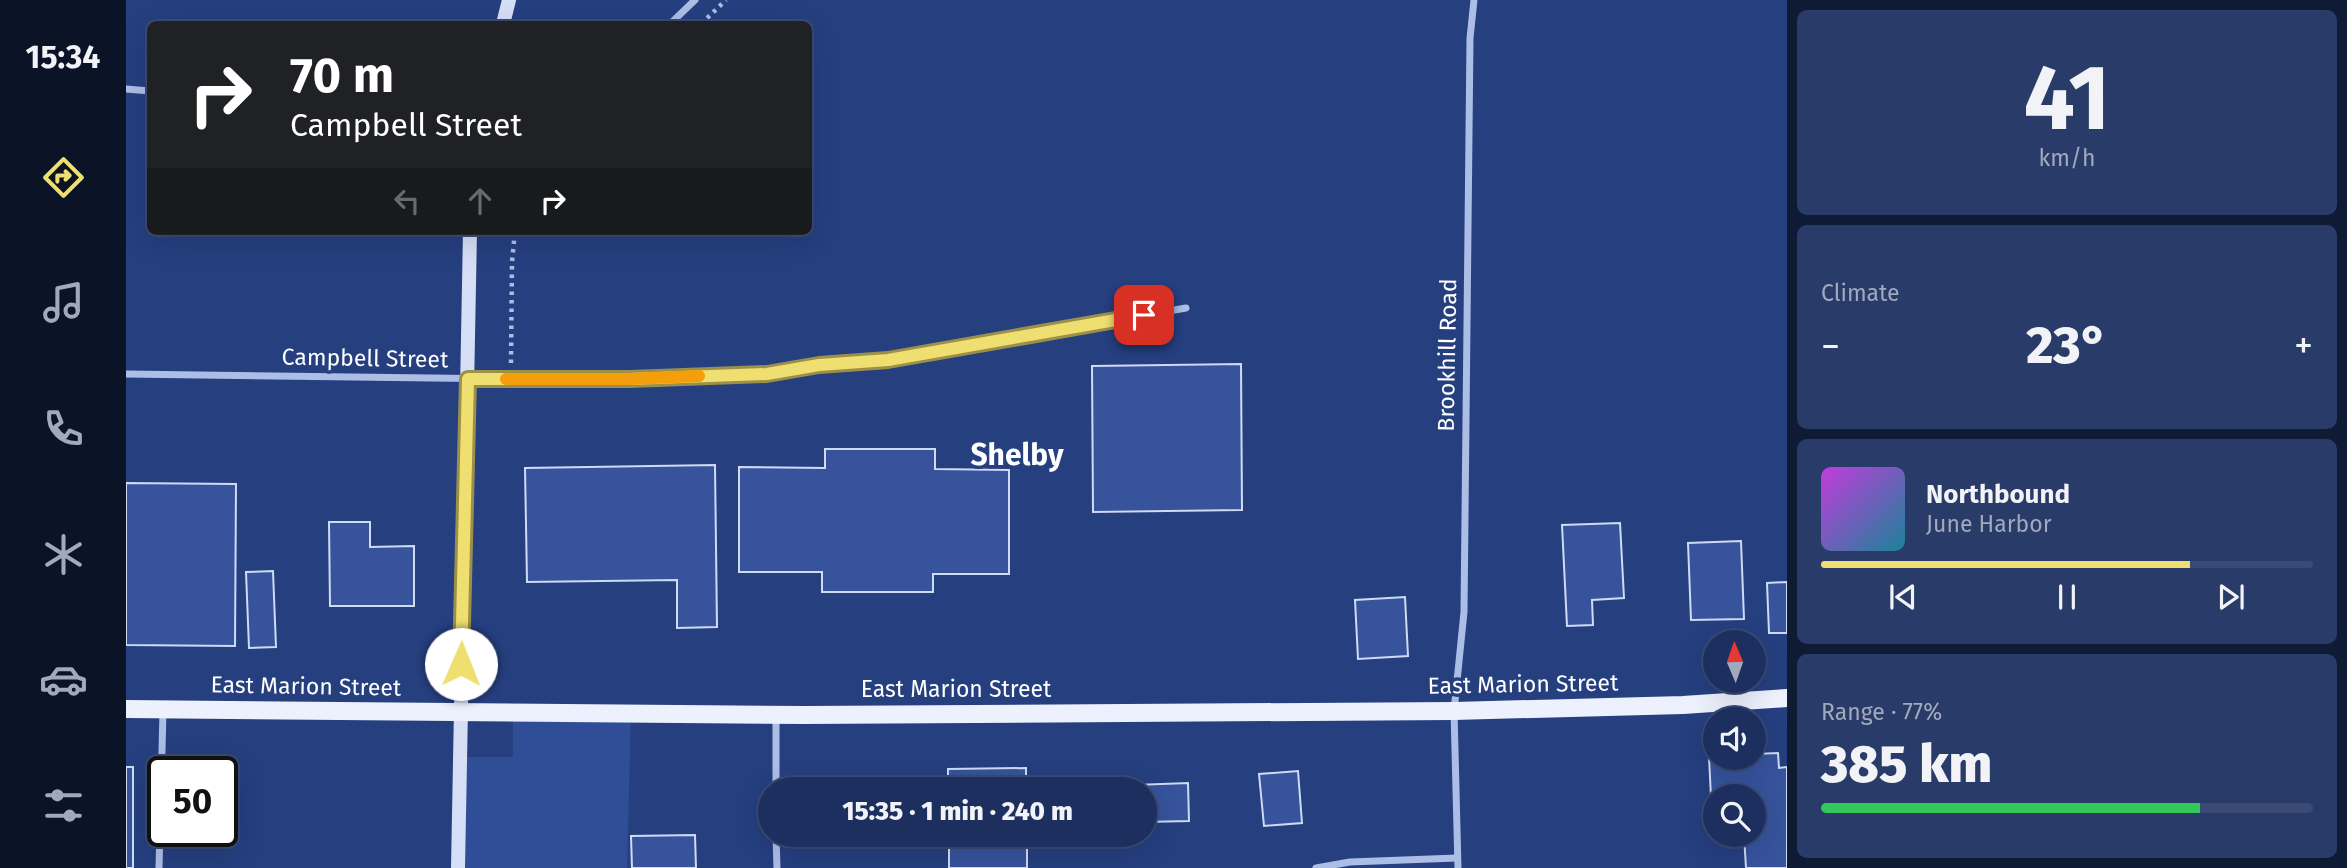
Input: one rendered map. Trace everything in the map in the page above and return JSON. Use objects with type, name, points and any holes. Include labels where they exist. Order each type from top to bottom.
[{"type":"main road","points":[[504,21],[509,0]]},
{"type":"main road","points":[[458,868],[470,235]]},
{"type":"main road","name":"East Marion Street","points":[[126,709],[776,714],[1454,710],[1683,705],[1787,698]]},
{"type":"street","points":[[673,21],[695,0]]},
{"type":"street","name":"Brookhill Road","points":[[1458,868],[1454,710],[1464,612],[1470,38],[1474,0]]},
{"type":"street","points":[[126,89],[147,91]]},
{"type":"street","name":"Campbell Street","points":[[126,373],[468,379],[630,379],[767,374],[819,365],[888,360],[1186,308]]},
{"type":"street","points":[[159,868],[163,709]]},
{"type":"street","points":[[776,714],[776,777]]},
{"type":"street","points":[[776,847],[776,868]]},
{"type":"street","points":[[1316,868],[1350,862],[1457,858]]},
{"type":"path","points":[[704,21],[726,0]]},
{"type":"path","points":[[511,379],[515,235]]},
{"type":"shaded area","points":[[513,714],[631,714],[627,868],[458,868],[460,757],[513,757]]},
{"type":"building","points":[[1241,364],[1242,510],[1093,512],[1092,366]]},
{"type":"building","points":[[825,449],[935,449],[935,469],[1009,470],[1009,574],[933,574],[933,592],[822,592],[822,572],[739,572],[739,467],[825,468]]},
{"type":"building","points":[[715,465],[717,627],[677,628],[677,580],[527,582],[525,468]]},
{"type":"building","points":[[126,483],[236,484],[235,646],[126,645]]},
{"type":"building","points":[[329,522],[370,522],[370,547],[414,546],[414,606],[330,606]]},
{"type":"building","points":[[1620,523],[1624,598],[1592,600],[1593,625],[1567,626],[1562,525]]},
{"type":"building","points":[[1741,541],[1744,619],[1691,620],[1688,543]]},
{"type":"building","points":[[273,571],[276,647],[249,648],[246,572]]},
{"type":"building","points":[[1787,582],[1787,633],[1769,633],[1767,583]]},
{"type":"building","points":[[1405,597],[1408,656],[1358,659],[1355,600]]},
{"type":"building","points":[[1778,753],[1779,768],[1787,767],[1787,868],[1746,868],[1745,847],[1766,847],[1766,784],[1710,784],[1710,770],[1766,770],[1766,754]]},
{"type":"building","points":[[126,767],[133,767],[133,868],[126,868]]},
{"type":"building","points":[[1026,768],[1026,777],[948,777],[948,769]]},
{"type":"building","points":[[1298,771],[1302,823],[1264,826],[1259,774]]},
{"type":"building","points":[[1188,783],[1189,821],[1157,822],[1157,784]]},
{"type":"building","points":[[695,835],[696,868],[632,868],[631,836]]},
{"type":"building","points":[[949,847],[1027,847],[1027,868],[949,868]]},
{"type":"slow traffic","points":[[506,379],[699,376]]},
{"type":"district","name":"Shelby","points":[[1017,455]]},
{"type":"route","points":[[461,664],[468,379],[630,379],[767,374],[819,365],[888,360],[1144,315]]}]
